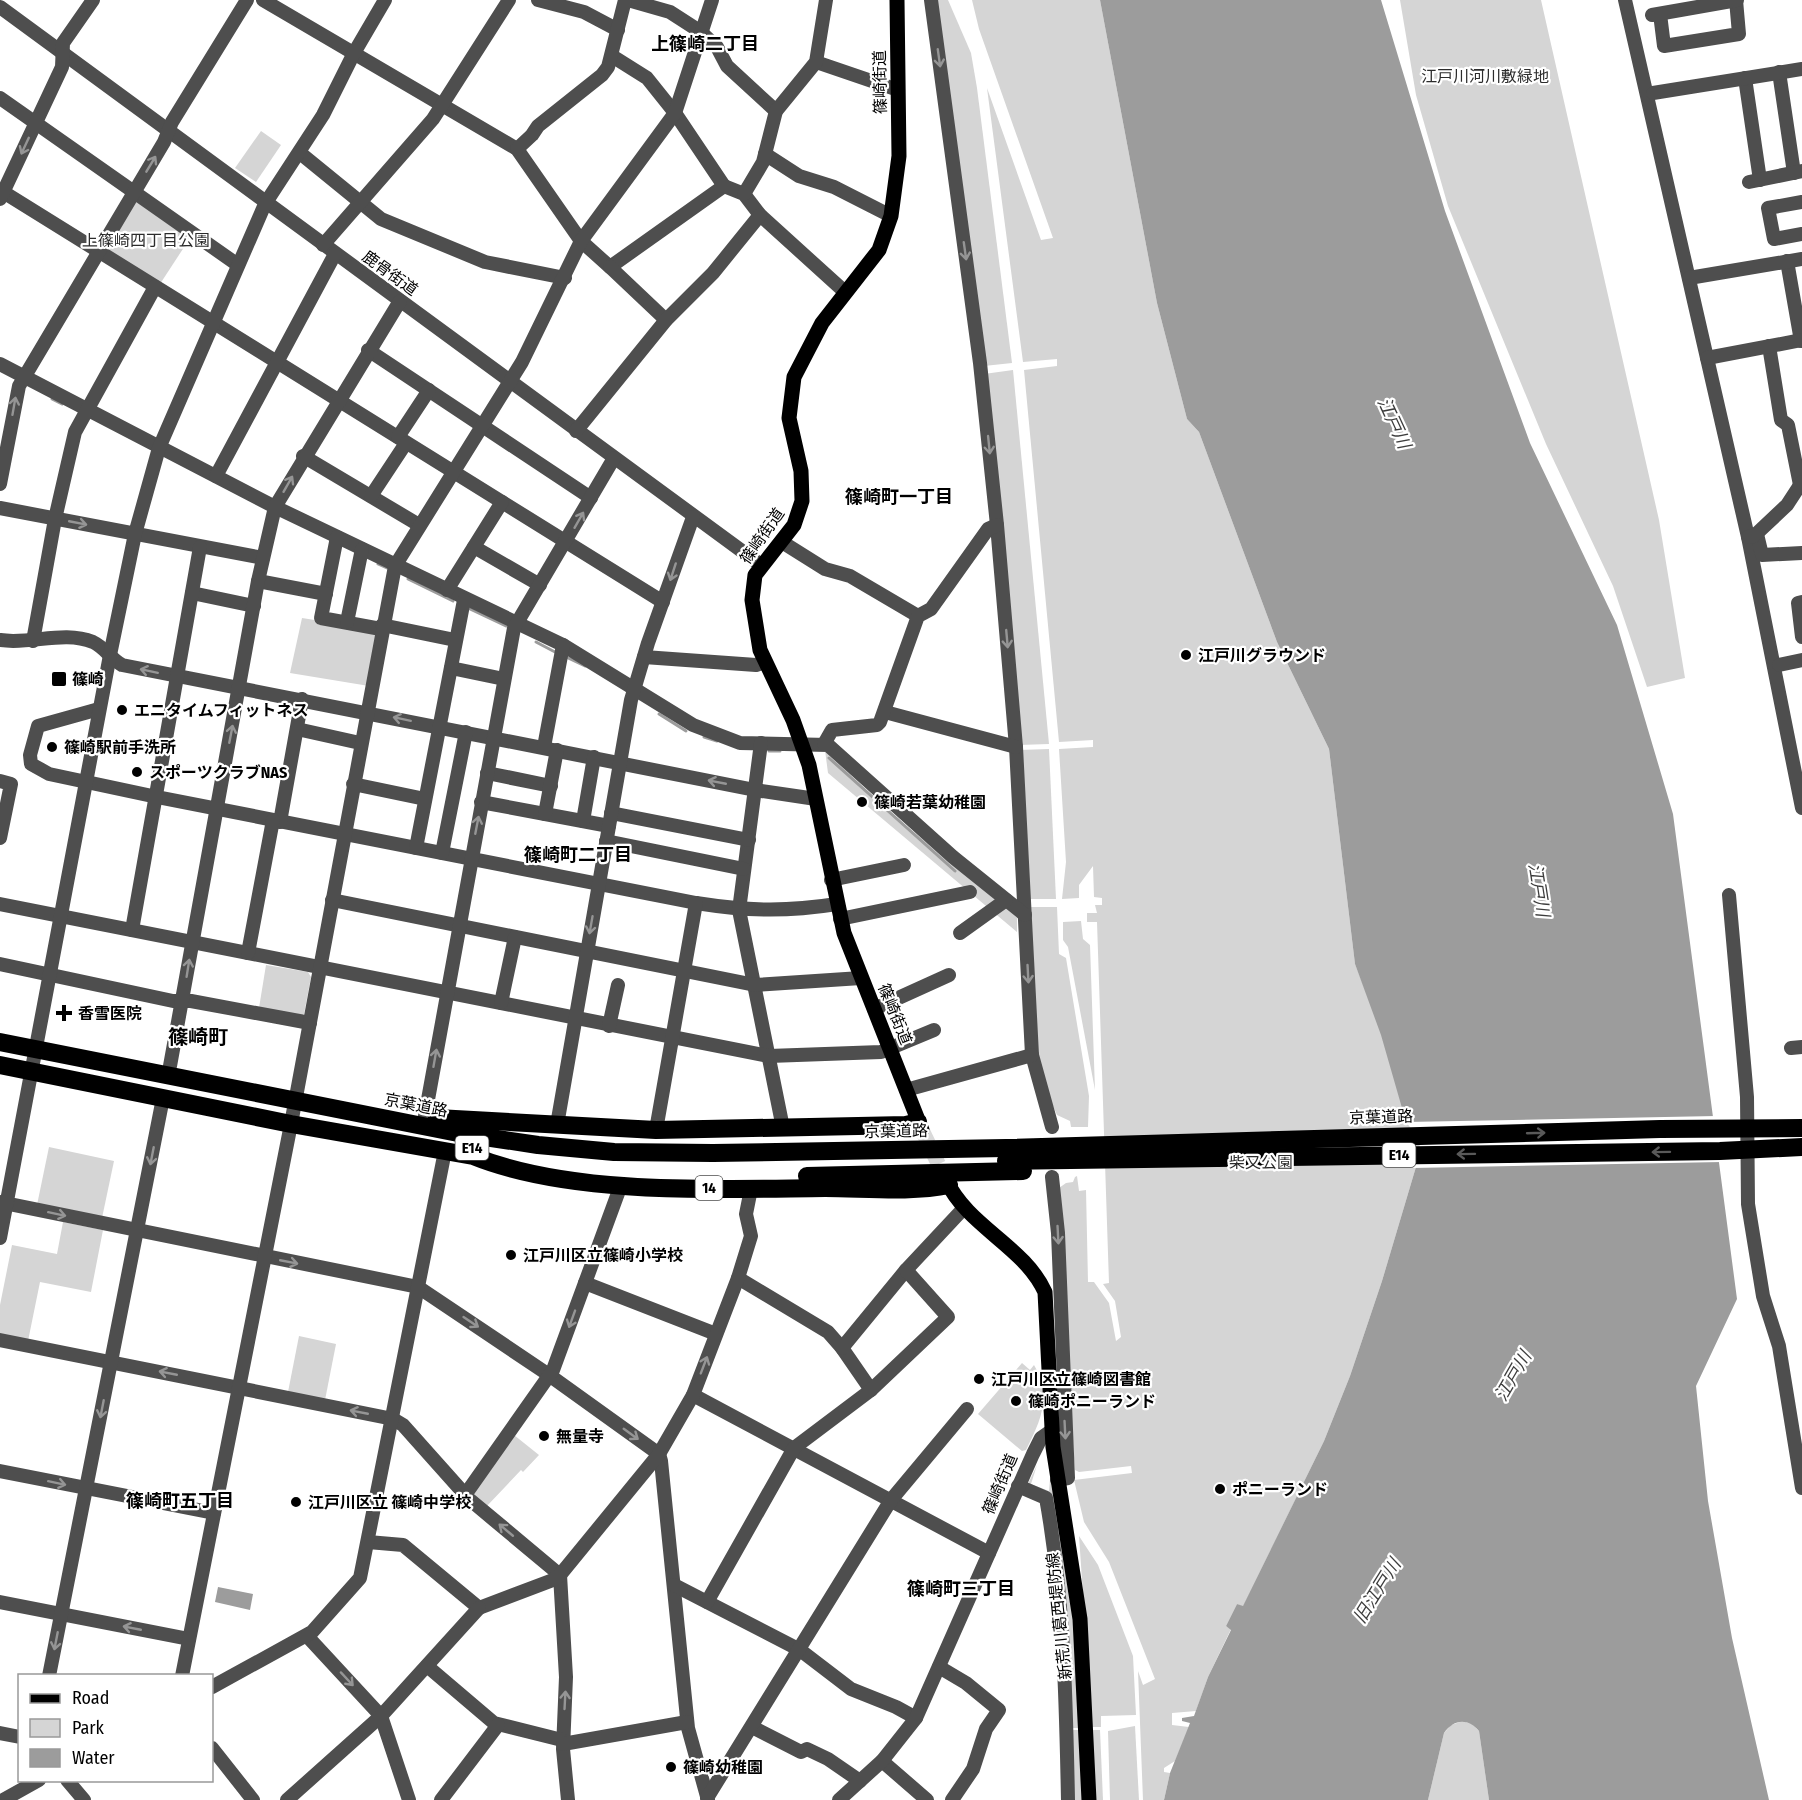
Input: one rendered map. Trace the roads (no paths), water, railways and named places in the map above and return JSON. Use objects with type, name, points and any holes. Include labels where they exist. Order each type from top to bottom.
[{"type":"highway","name":"京葉道路","points":[[0,1032],[450,1121],[783,1134],[906,1125],[920,1126]]},
{"type":"highway","name":"京葉道路","points":[[0,1042],[413,1125],[538,1145],[658,1153],[949,1164]]},
{"type":"highway","name":"京葉道路","points":[[0,1055],[410,1137],[537,1156],[657,1165],[949,1164]]},
{"type":"highway","name":"京葉道路","points":[[0,1065],[291,1124],[473,1155],[499,1166],[621,1185],[751,1189],[949,1164],[1079,1152]]},
{"type":"highway","name":"E14","points":[[450,1121],[491,1130],[596,1140],[783,1134],[949,1164]]},
{"type":"highway","name":"京葉道路","points":[[1386,1146],[1660,1129],[1802,1128]]},
{"type":"highway","name":"E14","points":[[473,1155],[536,1166],[614,1173],[783,1177],[1079,1152],[1248,1132],[1386,1146],[1720,1151],[1802,1147]]},
{"type":"highway","name":"E14","points":[[1079,1152],[1247,1164],[1386,1146]]},
{"type":"main road","name":"篠崎街道","points":[[897,0],[899,156],[891,216],[879,250],[822,323],[794,377],[789,418],[801,471],[802,501],[794,525],[754,575],[752,600],[757,640],[802,742],[839,911],[861,978],[920,1126]]},
{"type":"main road","points":[[949,1164],[964,1208],[1031,1270],[1045,1292],[1051,1431]]},
{"type":"main road","name":"新荒川葛西堤防線","points":[[1051,1431],[1080,1618],[1089,1800]]},
{"type":"street","points":[[93,0],[63,43],[62,66],[1,194],[98,251],[663,602]]},
{"type":"street","points":[[0,484],[17,392],[24,376],[247,0]]},
{"type":"street","points":[[263,0],[517,148],[582,241],[666,320]]},
{"type":"street","points":[[0,1238],[4,1203],[51,975],[99,709],[135,534],[159,448],[265,204],[323,115],[354,53],[385,0]]},
{"type":"street","points":[[323,245],[444,104],[509,0]]},
{"type":"street","points":[[538,0],[584,12],[618,30]]},
{"type":"street","points":[[517,148],[532,135],[538,126],[603,75],[612,56],[626,0],[670,12],[701,32],[717,47],[727,66],[776,111]]},
{"type":"street","points":[[182,1674],[266,1257],[360,743],[395,566],[510,382],[582,241],[675,113],[711,0]]},
{"type":"street","points":[[744,194],[765,154],[776,111],[816,62],[826,0]]},
{"type":"street","points":[[931,0],[980,363],[997,525],[1016,747],[1032,1055],[1052,1127]]},
{"type":"street","points":[[1625,0],[1707,358],[1753,535],[1802,808]]},
{"type":"street","points":[[1731,1],[1740,33],[1664,46],[1659,11],[1731,1]]},
{"type":"street","name":"鹿骨街道","points":[[5,6],[62,54],[761,565]]},
{"type":"street","points":[[612,56],[647,78],[675,113],[724,186],[744,194],[760,215],[845,292]]},
{"type":"street","points":[[816,62],[898,90]]},
{"type":"street","points":[[1653,93],[1802,69]]},
{"type":"street","points":[[1745,78],[1754,181],[1798,172],[1779,72]]},
{"type":"street","points":[[0,98],[36,121],[238,265]]},
{"type":"street","points":[[300,153],[381,219],[485,262],[565,278]]},
{"type":"street","points":[[765,154],[799,176],[834,187],[891,216]]},
{"type":"street","points":[[610,267],[724,186]]},
{"type":"street","points":[[1802,202],[1768,208],[1774,239],[1802,234]]},
{"type":"street","points":[[576,431],[666,320],[713,273],[760,215]]},
{"type":"street","points":[[216,476],[335,254]]},
{"type":"street","points":[[1689,278],[1802,259]]},
{"type":"street","points":[[1707,358],[1801,340],[1787,261]]},
{"type":"street","points":[[33,641],[55,519],[75,432],[155,287]]},
{"type":"street","points":[[170,1066],[258,581],[275,507],[303,456],[400,301]]},
{"type":"street","points":[[1753,535],[1787,505],[1801,484],[1788,425],[1781,420],[1769,346]]},
{"type":"street","points":[[368,350],[591,498]]},
{"type":"street","points":[[0,364],[275,507],[464,600],[563,645],[693,725],[740,743],[802,742],[828,747],[873,788],[1025,915]]},
{"type":"street","points":[[371,496],[429,390]]},
{"type":"street","points":[[303,456],[419,525]]},
{"type":"street","points":[[425,1116],[470,858],[504,679],[517,624],[614,458]]},
{"type":"street","points":[[447,590],[502,502]]},
{"type":"street","points":[[0,508],[263,558]]},
{"type":"street","points":[[557,1125],[598,884],[635,688],[693,517]]},
{"type":"street","points":[[828,747],[832,729],[877,725],[885,712],[918,616],[931,609],[988,529],[997,525]]},
{"type":"street","points":[[1753,535],[1762,555],[1802,553]]},
{"type":"street","points":[[337,537],[321,618],[455,640]]},
{"type":"street","points":[[782,542],[825,569],[850,576],[918,616]]},
{"type":"street","points":[[132,930],[200,547]]},
{"type":"street","points":[[474,547],[540,585]]},
{"type":"street","points":[[347,622],[362,549]]},
{"type":"street","points":[[258,581],[326,594]]},
{"type":"street","points":[[192,593],[254,606]]},
{"type":"street","points":[[416,848],[464,600]]},
{"type":"street","points":[[1802,602],[1798,603],[1802,637]]},
{"type":"street","points":[[0,640],[33,641],[75,637],[97,644],[122,665],[755,790],[816,799]]},
{"type":"street","points":[[545,814],[550,786],[551,748],[563,645]]},
{"type":"street","points":[[645,657],[756,665],[765,662]]},
{"type":"street","points":[[1779,665],[1802,660]]},
{"type":"street","points":[[451,668],[504,679]]},
{"type":"street","points":[[248,952],[302,699]]},
{"type":"street","points":[[99,709],[42,723],[34,731],[30,755],[31,764],[40,771],[157,797],[739,910],[839,911],[970,892]]},
{"type":"street","points":[[885,712],[1016,747]]},
{"type":"street","points":[[297,729],[360,743]]},
{"type":"street","points":[[442,853],[466,732]]},
{"type":"street","points":[[761,743],[739,910],[783,1134]]},
{"type":"street","points":[[583,821],[594,757]]},
{"type":"street","points":[[487,773],[550,786]]},
{"type":"street","points":[[0,781],[11,784],[0,838]]},
{"type":"street","points":[[353,784],[425,799]]},
{"type":"street","points":[[481,802],[583,821],[610,819],[749,840]]},
{"type":"street","points":[[606,841],[744,869]]},
{"type":"street","points":[[831,880],[904,865]]},
{"type":"street","points":[[1729,895],[1747,1097],[1748,1204],[1763,1296],[1779,1346],[1802,1488]]},
{"type":"street","points":[[332,900],[755,985],[861,978]]},
{"type":"street","points":[[960,933],[1006,900]]},
{"type":"street","points":[[656,1130],[696,903]]},
{"type":"street","points":[[0,904],[769,1056],[891,1050],[934,1030]]},
{"type":"street","points":[[501,1003],[515,937]]},
{"type":"street","points":[[0,964],[183,1002],[309,1023]]},
{"type":"street","points":[[874,1009],[949,975]]},
{"type":"street","points":[[609,1026],[618,986]]},
{"type":"street","points":[[906,1090],[1032,1055]]},
{"type":"street","points":[[49,1674],[163,1098]]},
{"type":"street","points":[[213,1686],[307,1636],[360,1578],[445,1151]]},
{"type":"street","points":[[1052,1177],[1058,1233],[1068,1478],[1058,1480]]},
{"type":"street","points":[[465,1495],[553,1370],[621,1185]]},
{"type":"street","points":[[287,1800],[381,1716],[479,1608],[553,1580],[560,1575],[659,1454],[693,1395],[738,1278],[751,1236],[746,1214],[751,1189]]},
{"type":"street","points":[[4,1203],[418,1287],[549,1375],[659,1454],[687,1722],[707,1799]]},
{"type":"street","points":[[842,1347],[906,1270],[964,1208]]},
{"type":"street","points":[[707,1602],[794,1448],[871,1390],[948,1317],[906,1270]]},
{"type":"street","points":[[738,1278],[828,1332],[842,1347],[871,1390]]},
{"type":"street","points":[[585,1283],[716,1334]]},
{"type":"street","points":[[0,1340],[393,1419],[403,1425],[465,1495],[560,1575],[566,1677],[562,1742],[568,1800]]},
{"type":"street","points":[[693,1395],[989,1553]]},
{"type":"street","points":[[707,1799],[891,1500],[967,1409]]},
{"type":"street","name":"篠崎街道","points":[[839,1800],[882,1761],[916,1718],[1036,1446],[1044,1435],[1051,1431]]},
{"type":"street","points":[[0,1471],[214,1513]]},
{"type":"street","points":[[1018,1486],[1046,1498],[1053,1536],[1066,1710],[1068,1800]]},
{"type":"street","points":[[368,1542],[403,1545],[479,1608]]},
{"type":"street","points":[[674,1585],[800,1650],[851,1689],[896,1707],[916,1718]]},
{"type":"street","points":[[0,1602],[189,1639]]},
{"type":"street","points":[[307,1636],[381,1716],[409,1800]]},
{"type":"street","points":[[427,1666],[498,1725],[562,1742],[687,1722]]},
{"type":"street","points":[[939,1667],[966,1683],[999,1710],[986,1729],[973,1769],[952,1800]]},
{"type":"street","points":[[441,1800],[498,1725]]},
{"type":"street","points":[[752,1727],[801,1752],[807,1749],[818,1754],[860,1781]]},
{"type":"street","points":[[0,1733],[18,1737]]},
{"type":"street","points":[[213,1749],[253,1800]]},
{"type":"street","points":[[882,1761],[927,1800]]},
{"type":"street","points":[[3,1800],[35,1782]]},
{"type":"street","points":[[69,1782],[84,1800]]},
{"type":"water","points":[[1100,0],[1381,0],[1445,211],[1530,443],[1617,625],[1673,814],[1737,1299],[1696,1386],[1708,1501],[1732,1638],[1769,1800],[1489,1800],[1479,1731],[1466,1722],[1461,1722],[1452,1725],[1444,1733],[1428,1800],[1164,1800],[1170,1773],[1190,1723],[1182,1721],[1182,1718],[1194,1716],[1208,1677],[1231,1630],[1226,1626],[1237,1604],[1243,1606],[1324,1441],[1350,1376],[1382,1281],[1424,1140],[1404,1115],[1381,1035],[1355,964],[1329,749],[1277,642],[1199,432],[1187,419],[1157,303]]},
{"type":"water","points":[[218,1587],[253,1594],[250,1610],[215,1602]]},
{"type":"waterway","points":[[52,399],[62,404]]},
{"type":"waterway","points":[[378,564],[387,568]]},
{"type":"waterway","points":[[408,579],[453,601]]},
{"type":"waterway","points":[[470,609],[506,626]]},
{"type":"waterway","points":[[536,642],[555,652]]},
{"type":"waterway","points":[[566,657],[585,666]]},
{"type":"waterway","points":[[659,714],[686,731]]},
{"type":"waterway","points":[[704,737],[717,741]]},
{"type":"waterway","points":[[769,751],[780,751]]},
{"type":"waterway","points":[[829,758],[955,871]]},
{"type":"tunnel","points":[[922,1130],[946,1180]]},
{"type":"place","name":"江戸川グラウンド","points":[[1186,655]]},
{"type":"place","name":"篠崎","points":[[59,679]]},
{"type":"place","name":"エニタイムフィットネス","points":[[122,710]]},
{"type":"place","name":"篠崎駅前手洗所","points":[[52,747]]},
{"type":"place","name":"スポーツクラブNAS","points":[[137,772]]},
{"type":"place","name":"篠崎若葉幼稚園","points":[[862,802]]},
{"type":"place","name":"香雪医院","points":[[64,1013]]},
{"type":"place","name":"江戸川区立篠崎小学校","points":[[511,1255]]},
{"type":"place","name":"江戸川区立篠崎図書館","points":[[979,1379]]},
{"type":"place","name":"篠崎ポニーランド","points":[[1016,1401]]},
{"type":"place","name":"無量寺","points":[[544,1436]]},
{"type":"place","name":"ポニーランド","points":[[1220,1489]]},
{"type":"place","name":"江戸川区立 篠崎中学校","points":[[296,1502]]},
{"type":"place","name":"篠崎幼稚園","points":[[671,1767]]},
{"type":"district","name":"上篠崎二丁目","points":[[705,44]]},
{"type":"district","name":"篠崎町一丁目","points":[[899,497]]},
{"type":"district","name":"篠崎町二丁目","points":[[578,855]]},
{"type":"district","name":"篠崎町","points":[[198,1037]]},
{"type":"district","name":"篠崎町五丁目","points":[[180,1501]]},
{"type":"district","name":"篠崎町三丁目","points":[[961,1589]]},
{"type":"park label","name":"江戸川河川敷緑地","points":[[1485,76]]},
{"type":"park label","name":"上篠崎四丁目公園","points":[[146,240]]},
{"type":"park label","name":"柴又公園","points":[[1261,1162]]},
{"type":"water label","name":"江戸川","points":[[1394,423]]},
{"type":"water label","name":"江戸川","points":[[1539,890]]},
{"type":"water label","name":"江戸川","points":[[1513,1376]]},
{"type":"water label","name":"旧江戸川","points":[[1377,1591]]}]
